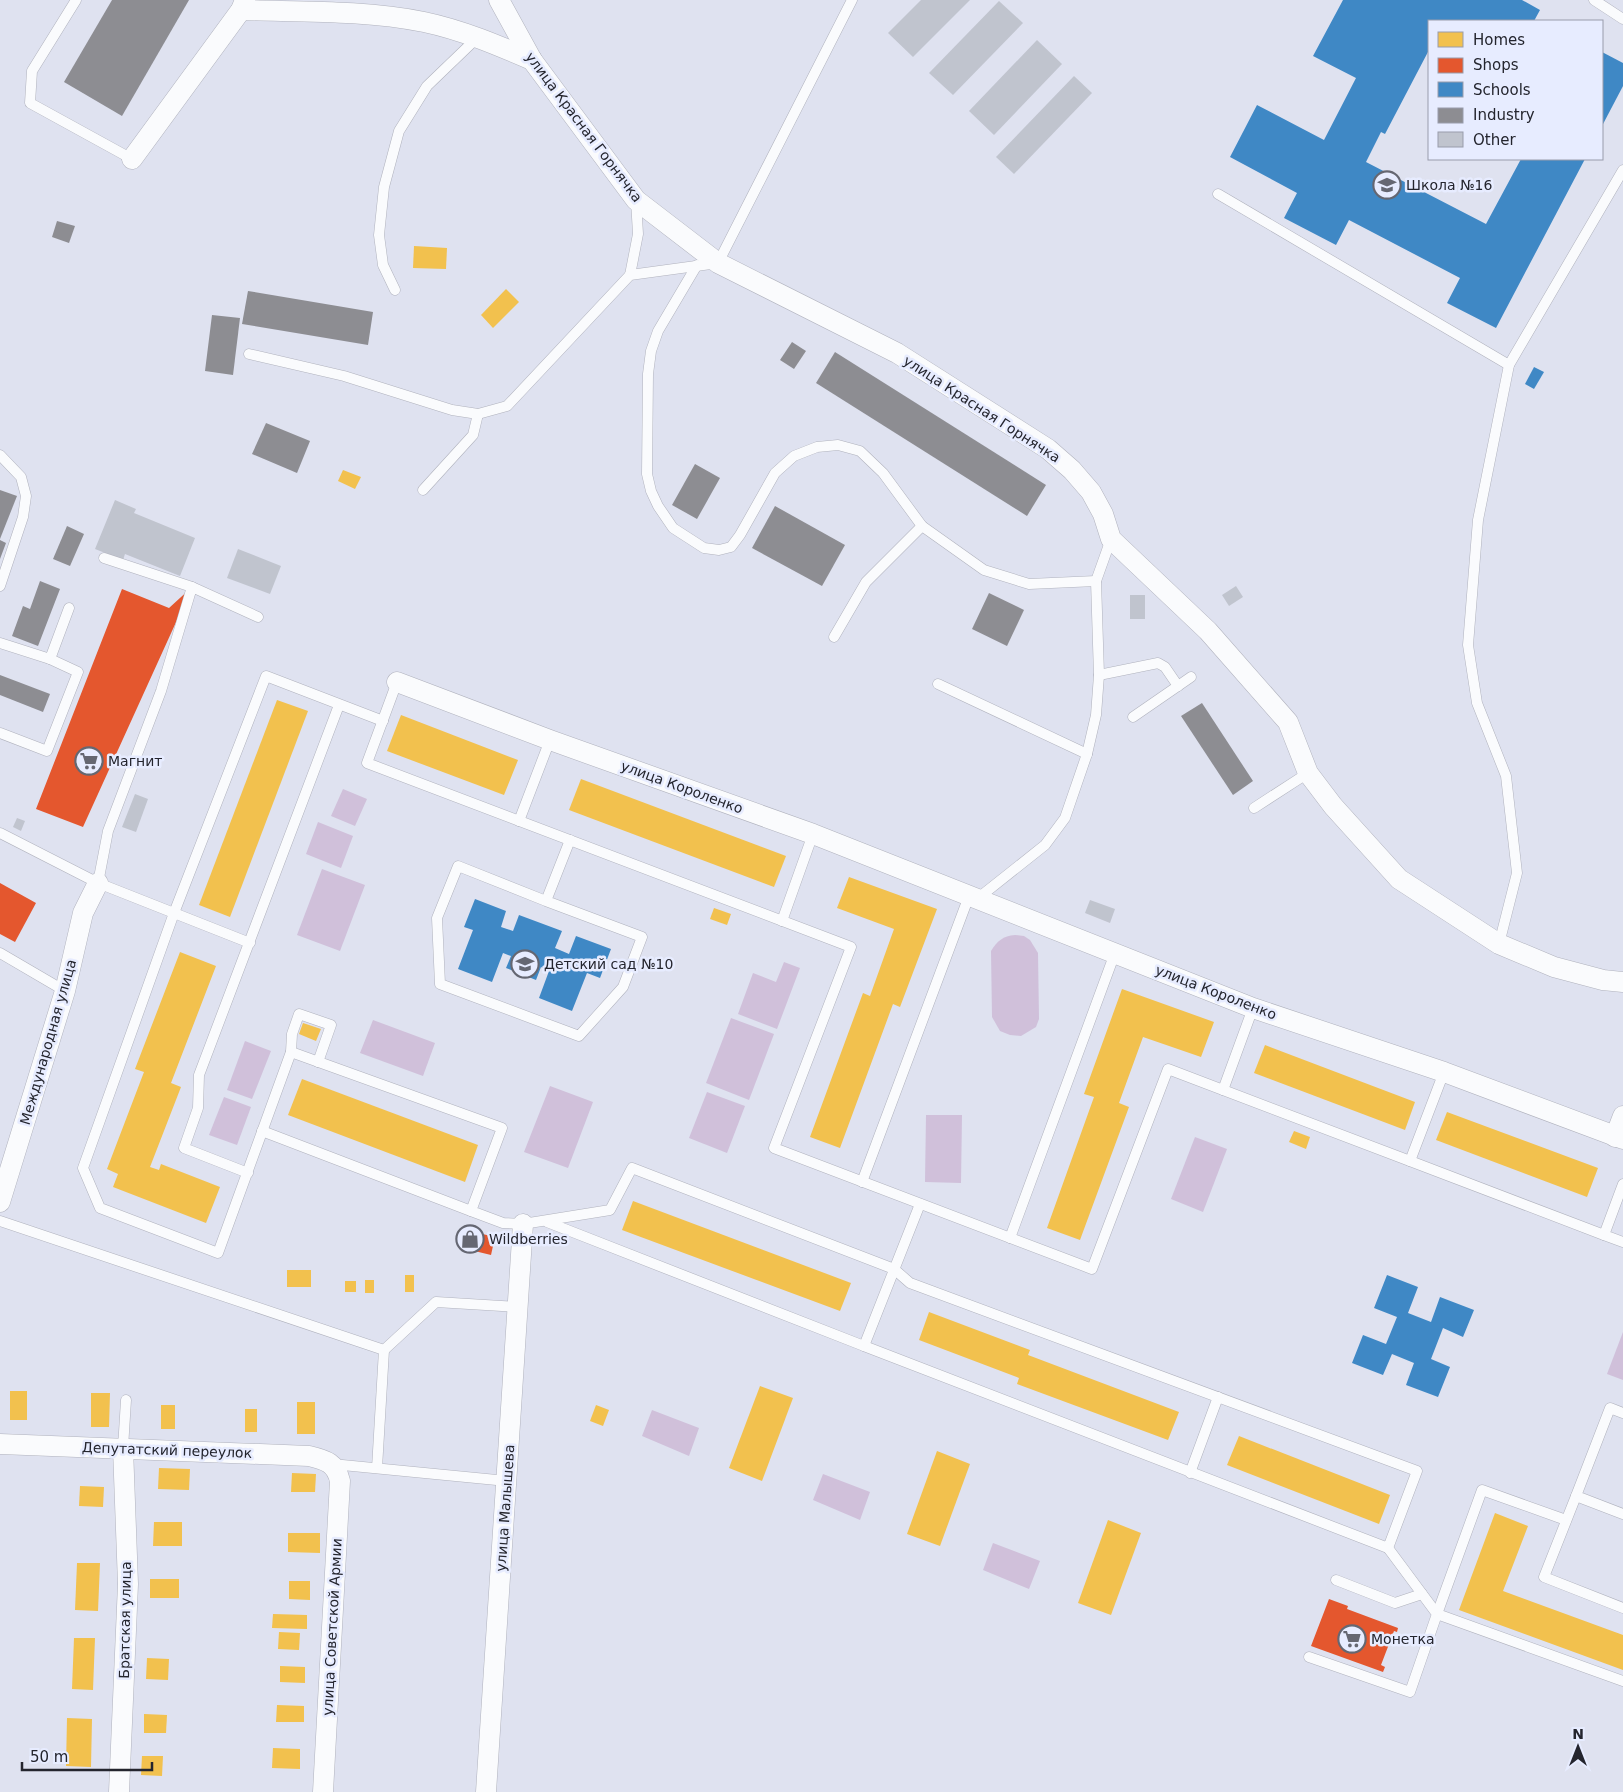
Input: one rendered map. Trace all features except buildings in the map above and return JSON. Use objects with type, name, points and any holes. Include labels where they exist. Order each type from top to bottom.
[{"type":"street","name":"улица Красная Горнячка","points":[[499,0],[532,60],[636,200],[718,263],[897,353],[1048,449],[1072,470],[1091,492],[1103,514],[1111,539],[1208,631],[1288,722],[1308,773],[1333,806],[1399,879],[1499,944],[1554,967],[1603,980],[1623,982]]},
{"type":"street","points":[[132,159],[243,5],[361,14],[424,22],[478,37],[532,60]]},
{"type":"street","name":"улица Короленко","points":[[398,682],[550,740],[813,834],[1254,1008],[1444,1072],[1619,1138]]},
{"type":"street","name":"Международная улица","points":[[0,1202],[65,990],[83,913],[98,883]]},
{"type":"street","points":[[1619,1138],[1623,1116]]},
{"type":"street","name":"улица Малышева","points":[[486,1792],[523,1224]]},
{"type":"street","name":"Депутатский переулок","points":[[0,1444],[309,1456],[324,1459],[331,1464]]},
{"type":"street","name":"Братская улица","points":[[119,1792],[128,1584],[123,1448]]},
{"type":"street","name":"улица Советской Армии","points":[[322,1792],[340,1481],[338,1472],[331,1464]]},
{"type":"lane","points":[[76,0],[32,71],[30,103],[132,159]]},
{"type":"lane","points":[[630,275],[718,263],[852,0]]},
{"type":"lane","points":[[1594,0],[1623,19]]},
{"type":"lane","points":[[395,290],[383,265],[379,235],[384,186],[400,131],[427,86],[478,37]]},
{"type":"lane","points":[[1499,944],[1516,873],[1506,776],[1477,702],[1468,645],[1478,520],[1509,365],[1623,170]]},
{"type":"lane","points":[[1218,194],[1509,365]]},
{"type":"lane","points":[[249,354],[344,376],[452,410],[478,414],[507,406],[630,275],[638,234],[636,200]]},
{"type":"lane","points":[[697,265],[658,331],[651,351],[648,374],[648,474],[651,491],[658,506],[673,528],[704,548],[719,550],[731,547],[740,535],[775,473],[794,456],[817,447],[838,445],[860,451],[883,473],[922,526],[984,570],[1029,584],[1096,581]]},
{"type":"lane","points":[[423,490],[473,435],[478,414]]},
{"type":"lane","points":[[0,455],[21,477],[26,496],[23,517],[0,586]]},
{"type":"lane","points":[[834,637],[866,582],[922,526]]},
{"type":"lane","points":[[862,1182],[973,897],[1045,845],[1065,818],[1087,754],[1096,715],[1099,675],[1096,581],[1111,539]]},
{"type":"lane","points":[[104,558],[192,587],[258,616]]},
{"type":"lane","points":[[98,883],[108,831],[161,691],[192,587]]},
{"type":"lane","points":[[50,659],[69,608]]},
{"type":"lane","points":[[0,643],[50,659],[78,672],[47,751],[0,733]]},
{"type":"lane","points":[[1099,675],[1158,663],[1166,667],[1178,686]]},
{"type":"lane","points":[[318,1062],[331,1025],[299,1014],[292,1034],[291,1052],[218,1253],[100,1208],[84,1168],[174,913],[266,676],[383,721]]},
{"type":"lane","points":[[1133,717],[1192,677]]},
{"type":"lane","points":[[398,682],[367,763],[851,947],[774,1148],[1092,1269],[1168,1069],[1623,1242]]},
{"type":"lane","points":[[938,684],[1087,754]]},
{"type":"lane","points":[[248,1173],[184,1148],[198,1108],[199,1075],[339,704]]},
{"type":"lane","points":[[519,821],[550,740]]},
{"type":"lane","points":[[1254,808],[1308,773]]},
{"type":"lane","points":[[0,833],[98,883],[250,943]]},
{"type":"lane","points":[[782,921],[813,834]]},
{"type":"lane","points":[[546,901],[570,840]]},
{"type":"lane","points":[[458,866],[546,901],[642,937],[623,987],[578,1036],[440,984],[438,918],[458,866]]},
{"type":"lane","points":[[0,953],[65,990]]},
{"type":"lane","points":[[1010,1238],[1115,953]]},
{"type":"lane","points":[[1223,1090],[1254,1008]]},
{"type":"lane","points":[[291,1052],[502,1128],[471,1211]]},
{"type":"lane","points":[[1410,1161],[1444,1072]]},
{"type":"lane","points":[[262,1131],[503,1222],[523,1224],[610,1210],[632,1168],[894,1269],[910,1284],[1417,1471],[1388,1548]]},
{"type":"lane","points":[[1604,1235],[1623,1184]]},
{"type":"lane","points":[[864,1346],[920,1204]]},
{"type":"lane","points":[[0,1221],[384,1350]]},
{"type":"lane","points":[[545,1221],[1190,1473],[1388,1548],[1437,1614],[1623,1681]]},
{"type":"lane","points":[[377,1468],[384,1350],[436,1302],[518,1307]]},
{"type":"lane","points":[[1190,1473],[1218,1397]]},
{"type":"lane","points":[[123,1448],[126,1400]]},
{"type":"lane","points":[[1623,1413],[1610,1408],[1544,1577],[1623,1608]]},
{"type":"lane","points":[[331,1464],[507,1480]]},
{"type":"lane","points":[[1309,1657],[1410,1692],[1482,1490],[1566,1520]]},
{"type":"lane","points":[[1576,1496],[1623,1514]]},
{"type":"lane","points":[[1336,1580],[1395,1603],[1422,1594]]},
{"type":"shaded area","points":[[343,789],[367,799],[355,826],[331,816]]},
{"type":"shaded area","points":[[318,822],[353,836],[341,868],[306,854]]},
{"type":"shaded area","points":[[322,869],[365,885],[340,951],[297,935]]},
{"type":"shaded area","points":[[1015,935],[1024,936],[1030,940],[1038,953],[1039,1019],[1036,1027],[1021,1036],[1010,1035],[1000,1031],[992,1017],[991,951],[1001,940]]},
{"type":"shaded area","points":[[784,962],[800,968],[777,1029],[738,1014],[753,973],[776,982]]},
{"type":"shaded area","points":[[731,1018],[774,1034],[749,1100],[706,1083]]},
{"type":"shaded area","points":[[373,1020],[435,1043],[423,1076],[360,1053]]},
{"type":"shaded area","points":[[245,1041],[271,1051],[252,1099],[227,1090]]},
{"type":"shaded area","points":[[550,1086],[593,1102],[568,1168],[524,1152]]},
{"type":"shaded area","points":[[707,1092],[745,1106],[727,1153],[689,1138]]},
{"type":"shaded area","points":[[224,1097],[251,1107],[237,1145],[209,1135]]},
{"type":"shaded area","points":[[926,1115],[962,1115],[961,1183],[925,1182]]},
{"type":"shaded area","points":[[1195,1137],[1227,1149],[1203,1212],[1171,1199]]},
{"type":"shaded area","points":[[1623,1332],[1623,1380],[1607,1374]]},
{"type":"shaded area","points":[[652,1410],[699,1428],[689,1456],[642,1436]]},
{"type":"shaded area","points":[[823,1474],[870,1492],[860,1520],[813,1500]]},
{"type":"shaded area","points":[[993,1543],[1040,1561],[1029,1589],[983,1570]]},
{"type":"place","name":"Школа №16","points":[[1387,185]]},
{"type":"place","name":"Магнит","points":[[89,761]]},
{"type":"place","name":"Детский сад №10","points":[[525,964]]},
{"type":"place","name":"Wildberries","points":[[470,1239]]},
{"type":"place","name":"Монетка","points":[[1352,1639]]}]
